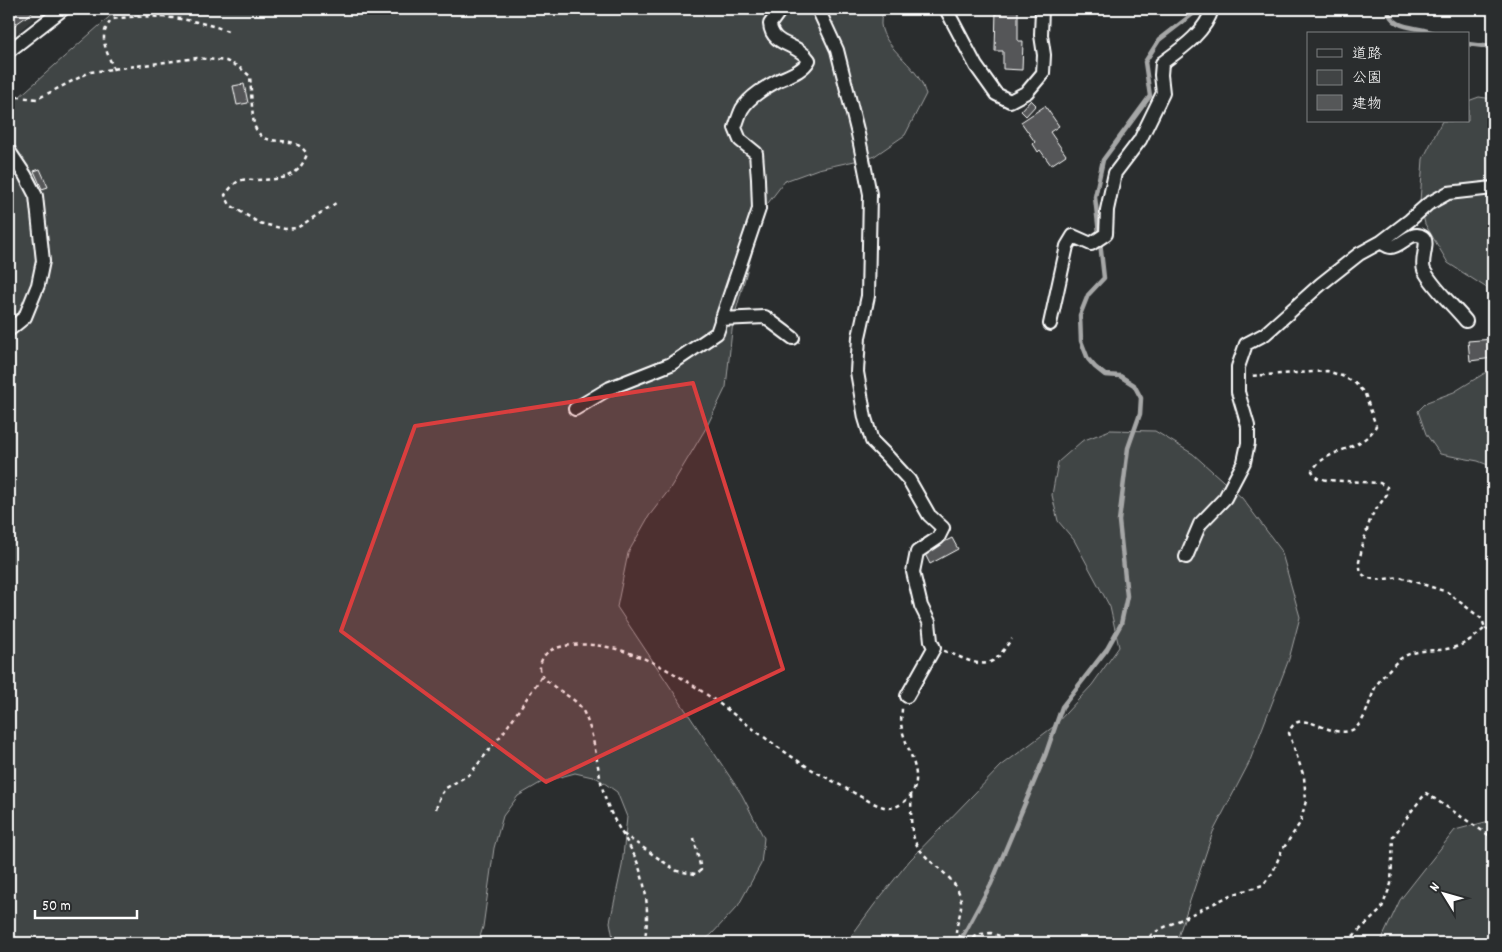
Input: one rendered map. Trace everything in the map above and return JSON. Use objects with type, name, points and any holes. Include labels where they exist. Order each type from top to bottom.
[{"type":"street","points":[[9,51],[63,9]]},
{"type":"street","points":[[575,409],[610,388],[671,364],[717,333],[759,209],[756,153],[740,140],[735,128],[742,110],[753,96],[806,66],[809,60],[804,54],[774,38],[771,33],[770,24],[781,9]]},
{"type":"street","points":[[818,9],[837,50],[858,134],[870,194],[868,296],[860,337],[857,372],[865,418],[872,441],[909,480],[930,515],[943,528],[938,538],[917,552],[913,572],[921,606],[929,622],[931,641],[934,648],[907,696]]},
{"type":"street","points":[[946,9],[976,66],[996,94],[1010,101],[1026,92],[1043,73],[1042,9]]},
{"type":"street","points":[[1050,324],[1067,246],[1073,236],[1091,244],[1106,234],[1107,210],[1114,173],[1140,140],[1163,93],[1162,63],[1198,33],[1210,17],[1212,9]]},
{"type":"street","points":[[9,151],[26,175],[36,196],[43,262],[38,285],[24,317],[9,330]]},
{"type":"street","points":[[1186,557],[1200,524],[1225,498],[1244,462],[1248,443],[1248,426],[1238,392],[1238,367],[1246,344],[1265,334],[1321,284],[1359,254],[1381,242],[1428,204],[1448,193],[1493,188]]},
{"type":"street","points":[[1381,242],[1388,247],[1393,247],[1416,235],[1425,238],[1426,243],[1422,264],[1424,269],[1439,290],[1466,321]]},
{"type":"street","points":[[721,319],[765,317],[793,338]]},
{"type":"path","points":[[114,70],[103,39],[104,28],[113,19],[170,17],[206,23],[228,31]]},
{"type":"path","points":[[9,96],[37,99],[90,72],[197,58],[226,61],[240,67],[250,76],[254,126],[264,138],[295,142],[307,154],[294,175],[282,178],[241,180],[232,186],[225,196],[230,205],[259,223],[285,229],[297,228],[336,203]]},
{"type":"path","points":[[1238,376],[1284,375],[1326,371],[1355,383],[1364,394],[1376,426],[1372,434],[1362,442],[1326,459],[1314,467],[1312,471],[1317,478],[1380,483],[1387,487],[1387,494],[1371,517],[1363,543],[1360,562],[1361,573],[1366,577],[1376,580],[1400,577],[1447,592],[1482,619],[1485,628],[1493,633]]},
{"type":"path","points":[[1145,943],[1152,934],[1161,929],[1231,895],[1263,884],[1273,872],[1281,852],[1300,823],[1306,801],[1304,777],[1289,733],[1295,723],[1307,721],[1328,730],[1343,732],[1354,729],[1360,722],[1376,688],[1386,673],[1402,658],[1418,652],[1454,648],[1474,638],[1485,628]]},
{"type":"path","points":[[934,648],[973,661],[989,663],[996,660],[1012,639]]},
{"type":"path","points":[[644,943],[648,908],[642,877],[636,859],[622,834],[604,794],[595,751],[581,708],[570,696],[540,674],[541,660],[548,650],[561,646],[587,644],[618,648],[664,669],[688,682],[810,768],[868,801],[889,808],[900,805],[911,795],[916,786],[916,776],[911,755],[901,727],[902,708],[907,696]]},
{"type":"path","points":[[436,809],[440,796],[446,788],[470,774],[503,733],[542,676]]},
{"type":"path","points":[[1349,943],[1351,938],[1381,910],[1391,884],[1393,837],[1412,809],[1426,793],[1493,838]]},
{"type":"path","points":[[911,795],[912,831],[915,843],[949,878],[959,892],[961,914],[956,934],[966,940],[981,934],[990,933],[1000,936]]},
{"type":"path","points":[[622,834],[677,871],[696,874],[701,870],[701,864],[694,838]]},
{"type":"highlighted area","points":[[693,383],[783,669],[546,782],[341,631],[415,426]]},
{"type":"shaded area","points":[[9,9],[46,9],[9,39]]},
{"type":"green space","points":[[118,9],[885,9],[881,19],[882,29],[886,38],[915,72],[926,94],[905,135],[873,157],[818,169],[785,181],[765,207],[733,321],[726,387],[706,428],[669,490],[649,516],[628,553],[617,607],[742,795],[764,838],[761,864],[738,906],[711,935],[700,943],[614,943],[610,922],[622,866],[627,817],[617,792],[597,778],[575,773],[542,782],[518,796],[503,816],[494,848],[483,927],[478,943],[9,943],[9,106]]},
{"type":"green space","points":[[1479,97],[1493,99],[1493,292],[1448,263],[1425,224],[1420,202],[1423,159],[1442,122],[1470,122],[1470,100]]},
{"type":"green space","points":[[1493,368],[1493,467],[1478,461],[1440,454],[1426,434],[1418,411],[1427,402],[1454,392]]},
{"type":"green space","points":[[1110,430],[1155,431],[1193,454],[1242,498],[1281,550],[1300,617],[1289,659],[1249,763],[1213,832],[1176,943],[846,943],[910,860],[1001,766],[1053,727],[1092,685],[1119,647],[1110,607],[1074,540],[1058,521],[1052,495],[1058,462],[1082,441]]},
{"type":"green space","points":[[1493,820],[1493,943],[1380,943],[1400,900],[1455,830]]},
{"type":"building","points":[[9,9],[30,9],[33,12],[9,29]]},
{"type":"building","points":[[996,9],[1018,9],[1018,41],[1023,41],[1022,70],[1003,69],[1003,51],[995,51]]},
{"type":"building","points":[[244,84],[248,103],[237,105],[233,86]]},
{"type":"building","points":[[1031,100],[1036,105],[1026,116],[1021,111]]},
{"type":"building","points":[[1045,106],[1059,126],[1050,132],[1066,155],[1051,165],[1040,150],[1038,152],[1033,144],[1035,142],[1021,122]]},
{"type":"building","points":[[40,169],[48,187],[42,189],[34,171]]},
{"type":"building","points":[[1493,339],[1493,358],[1470,361],[1468,341]]},
{"type":"building","points":[[952,538],[958,549],[930,564],[924,552]]},
{"type":"waterway","points":[[959,943],[991,884],[1045,756],[1062,707],[1107,649],[1121,624],[1127,596],[1119,521],[1128,448],[1140,414],[1141,398],[1134,385],[1120,376],[1105,375],[1088,359],[1081,341],[1080,315],[1088,295],[1104,278],[1095,197],[1103,160],[1150,96],[1145,62],[1159,40],[1194,13],[1195,9]]},
{"type":"waterway","points":[[1387,9],[1390,16],[1401,25],[1431,32]]},
{"type":"waterway","points":[[1470,44],[1491,47],[1493,51]]},
{"type":"waterway","points":[[1493,75],[1489,94],[1493,101]]}]
